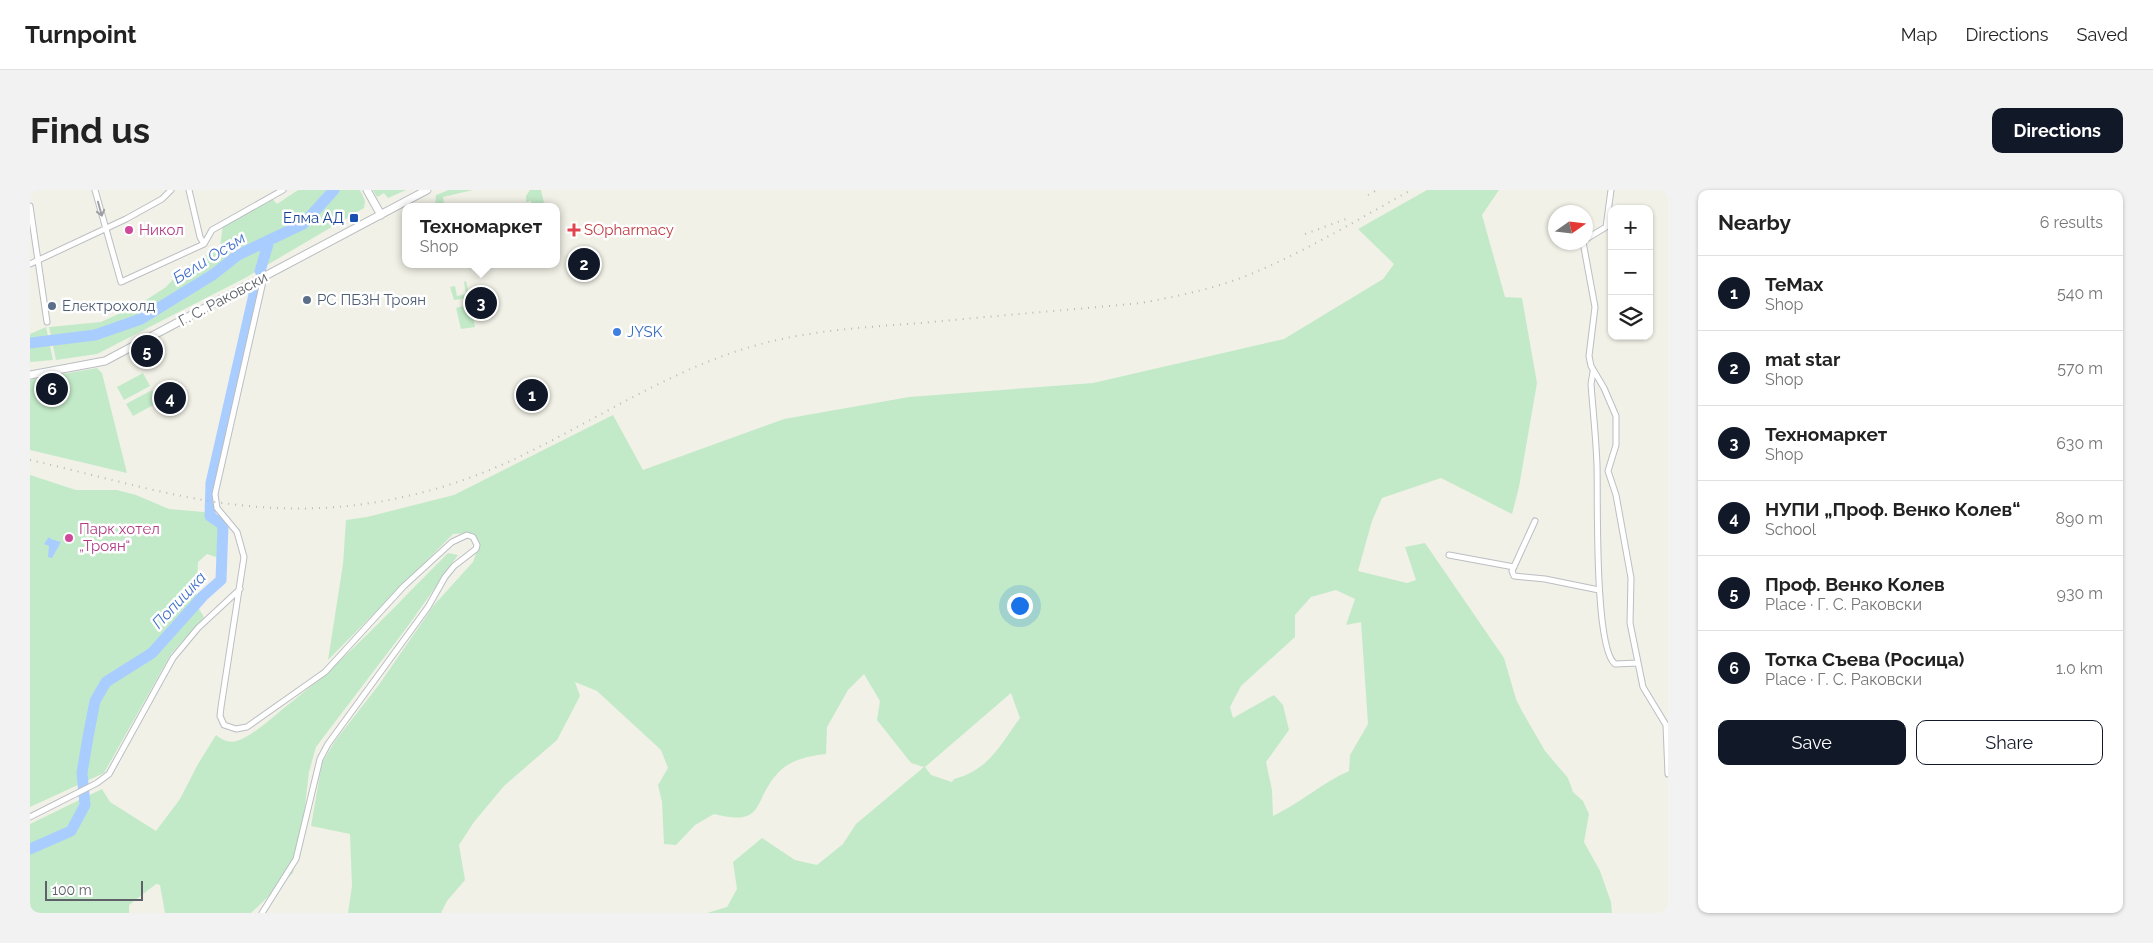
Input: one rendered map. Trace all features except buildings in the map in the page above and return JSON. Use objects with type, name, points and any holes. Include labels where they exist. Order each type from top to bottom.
[{"type":"street","points":[[95,190],[121,282],[204,244],[212,230],[284,190]]},
{"type":"street","points":[[30,264],[162,199],[171,190]]},
{"type":"street","points":[[189,190],[200,237],[204,244]]},
{"type":"street","points":[[367,190],[381,215]]},
{"type":"street","name":"Г. С. Раковски","points":[[403,203],[427,190]]},
{"type":"street","points":[[1593,235],[1606,227],[1611,190]]},
{"type":"street","name":"Г. С. Раковски","points":[[30,375],[105,361],[402,204]]},
{"type":"street","points":[[30,206],[47,322]]},
{"type":"street","points":[[1584,250],[1595,307],[1589,356],[1593,372],[1604,388],[1616,416],[1617,438],[1608,471],[1616,496],[1632,578],[1630,623],[1646,694],[1666,725],[1668,774]]},
{"type":"street","points":[[262,913],[296,859],[320,759],[328,744],[428,607],[445,577],[454,566],[476,549],[477,545],[473,537],[467,535],[452,542],[404,586],[325,672],[247,727],[236,730],[224,725],[220,716],[244,564],[242,544],[237,532],[217,508],[215,494],[264,277]]},
{"type":"street","points":[[1593,372],[1591,384],[1597,464],[1599,590],[1609,658],[1614,664],[1638,662]]},
{"type":"street","points":[[1535,521],[1514,567],[1513,573],[1516,578],[1545,579],[1599,590]]},
{"type":"street","points":[[1449,555],[1514,567]]},
{"type":"street","points":[[30,817],[97,783],[114,768],[166,670],[178,652],[198,628],[241,588]]},
{"type":"green space","points":[[298,190],[360,190],[365,201],[364,208],[245,278],[97,354],[56,360],[49,327],[101,322],[140,304],[166,287],[183,269],[220,247],[223,224],[271,197],[277,204]]},
{"type":"green space","points":[[373,190],[406,190],[388,198],[384,193],[377,197]]},
{"type":"green space","points":[[449,190],[473,190],[443,197],[444,203],[435,203],[436,195]]},
{"type":"green space","points":[[530,190],[541,190],[544,203],[526,202],[526,196]]},
{"type":"green space","points":[[1427,190],[1499,190],[1482,215],[1505,297],[1522,298],[1537,383],[1519,487],[1512,514],[1441,478],[1382,498],[1372,521],[1358,571],[1407,583],[1416,580],[1405,547],[1425,543],[1504,658],[1516,699],[1522,711],[1545,751],[1568,778],[1573,792],[1583,801],[1589,814],[1584,842],[1600,871],[1611,902],[1612,913],[707,913],[727,907],[737,889],[733,862],[762,838],[795,860],[817,865],[843,844],[856,824],[924,767],[911,763],[877,720],[880,701],[864,674],[848,690],[827,727],[826,754],[812,756],[787,765],[769,784],[756,809],[750,814],[742,817],[731,817],[714,814],[695,825],[676,845],[664,844],[662,802],[658,785],[668,768],[661,750],[597,691],[575,682],[580,696],[557,740],[504,786],[474,822],[459,845],[465,880],[447,901],[441,913],[348,913],[352,886],[350,834],[311,826],[322,763],[335,741],[378,686],[434,605],[473,562],[480,543],[473,533],[453,534],[328,660],[343,564],[346,520],[367,517],[454,495],[613,415],[643,470],[784,419],[909,397],[1093,383],[1284,339],[1383,279],[1394,264],[1358,229]],"holes":[[[1336,590],[1355,599],[1346,625],[1361,622],[1368,724],[1350,755],[1349,771],[1273,816],[1272,790],[1266,762],[1289,730],[1283,705],[1274,695],[1233,718],[1230,707],[1241,686],[1295,637],[1295,615],[1311,597]],[[1011,693],[1020,718],[993,755],[976,769],[954,779],[952,782],[931,775],[925,767]]]},
{"type":"green space","points":[[466,281],[470,298],[454,300],[450,287],[455,286],[457,296],[466,294],[464,282]]},
{"type":"green space","points":[[256,289],[258,292],[216,489],[208,487],[244,315],[253,291]]},
{"type":"green space","points":[[471,304],[475,327],[461,329],[456,308]]},
{"type":"green space","points":[[46,327],[53,360],[30,362],[30,334]]},
{"type":"green space","points":[[97,368],[102,373],[127,473],[30,450],[30,380]]},
{"type":"green space","points":[[143,373],[150,386],[124,400],[117,387]]},
{"type":"green space","points":[[152,390],[159,402],[133,416],[126,404]]},
{"type":"green space","points":[[30,475],[76,490],[117,490],[136,495],[169,509],[215,513],[221,531],[219,558],[207,554],[198,562],[196,604],[204,617],[171,654],[104,773],[30,807]]},
{"type":"green space","points":[[448,553],[458,555],[408,626],[316,747],[309,772],[301,840],[293,873],[251,913],[165,913],[160,885],[156,884],[129,905],[129,913],[30,913],[30,824],[102,789],[110,802],[156,831],[180,799],[216,735],[226,741],[237,741],[262,726],[348,653]]},
{"type":"water","points":[[49,537],[61,542],[52,558],[48,557],[49,546],[44,544]]},
{"type":"waterway","name":"Бели Осъм","points":[[30,343],[95,335],[141,319],[214,274],[238,255],[303,224],[334,190]]},
{"type":"waterway","name":"Попишка","points":[[260,271],[269,241]]},
{"type":"waterway","name":"Попишка","points":[[30,849],[71,831],[85,805],[82,773],[88,737],[95,701],[106,682],[152,653],[203,596],[221,580],[223,525],[210,516],[211,483],[255,290]]},
{"type":"railway","points":[[1368,195],[1377,190]]},
{"type":"railway","points":[[30,460],[161,492],[239,505],[313,508],[350,506],[386,501],[422,493],[491,469],[525,454],[670,378],[730,353],[800,335],[1141,303],[1191,293],[1241,278],[1285,259],[1411,190]]},
{"type":"railway","points":[[1305,234],[1346,219]]},
{"type":"place","name":"Елма АД","points":[[354,218]]},
{"type":"place","name":"Никол","points":[[129,230]]},
{"type":"place","name":"SOpharmacy","points":[[574,230]]},
{"type":"place","name":"mat star","points":[[584,264]]},
{"type":"place","name":"РС ПБЗН Троян","points":[[307,300]]},
{"type":"place","name":"Техномаркет","points":[[481,303]]},
{"type":"place","name":"Електрохолд","points":[[52,306]]},
{"type":"place","name":"JYSK","points":[[617,332]]},
{"type":"place","name":"Проф. Венко Колев","points":[[147,351]]},
{"type":"place","name":"Тотка Съева (Росица)","points":[[52,389]]},
{"type":"place","name":"ТеМах","points":[[532,395]]},
{"type":"place","name":"НУПИ „Проф. Венко Колев“","points":[[170,398]]},
{"type":"place","name":"Парк хотел „Троян“","points":[[69,538]]}]
